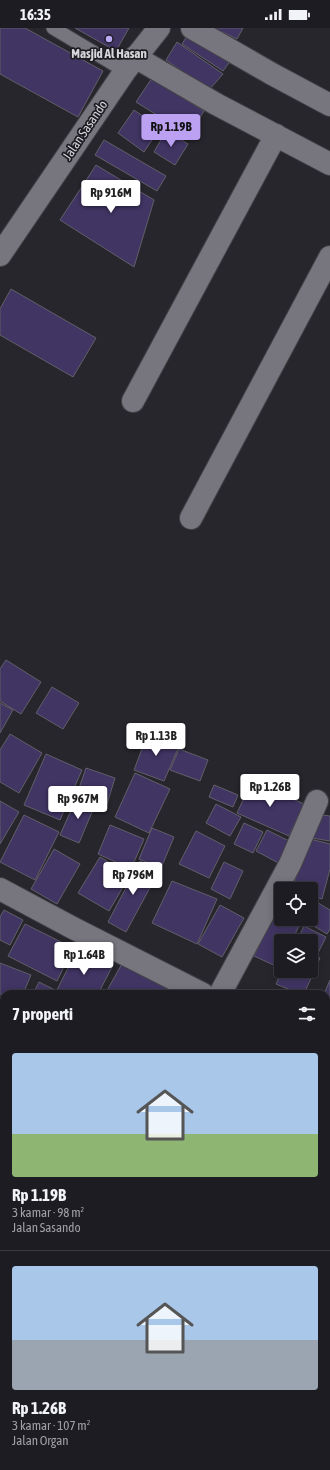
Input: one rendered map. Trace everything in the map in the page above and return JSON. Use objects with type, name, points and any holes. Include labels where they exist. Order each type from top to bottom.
[{"type":"street","name":"Jalan Sasando","points":[[0,255],[130,64],[159,28]]},
{"type":"street","points":[[192,28],[330,105]]},
{"type":"street","points":[[130,64],[216,104],[330,164]]},
{"type":"street","points":[[133,401],[276,135]]},
{"type":"street","points":[[190,518],[330,258]]},
{"type":"street","points":[[222,990],[290,864],[317,801]]},
{"type":"street","points":[[0,889],[195,990]]},
{"type":"lane","points":[[53,28],[130,64]]},
{"type":"building","points":[[0,28],[25,28],[103,71],[78,117],[0,74]]},
{"type":"building","name":"Masjid Al Hasan","points":[[75,28],[129,28],[116,51]]},
{"type":"building","points":[[192,28],[234,56],[223,71],[182,44]]},
{"type":"building","points":[[214,28],[243,28],[237,39]]},
{"type":"building","points":[[177,42],[223,74],[209,90],[166,60]]},
{"type":"building","points":[[152,78],[204,111],[189,135],[136,102]]},
{"type":"building","points":[[134,110],[160,128],[144,152],[118,133]]},
{"type":"building","points":[[166,131],[188,144],[175,165],[154,152]]},
{"type":"building","points":[[104,140],[166,176],[157,191],[95,155]]},
{"type":"building","points":[[96,165],[154,200],[134,267],[60,220]]},
{"type":"building","points":[[11,289],[96,338],[73,377],[0,335],[0,309]]},
{"type":"building","points":[[6,660],[41,682],[21,714],[0,701],[0,669]]},
{"type":"building","points":[[52,687],[79,703],[63,729],[36,713]]},
{"type":"building","points":[[0,703],[13,710],[0,733]]},
{"type":"building","points":[[148,733],[179,746],[164,781],[134,770]]},
{"type":"building","points":[[10,734],[42,753],[19,793],[0,782],[0,750]]},
{"type":"building","points":[[179,749],[208,760],[200,781],[170,770]]},
{"type":"building","points":[[46,754],[82,770],[60,820],[24,805]]},
{"type":"building","points":[[86,768],[115,778],[107,804],[77,794]]},
{"type":"building","points":[[135,773],[170,789],[149,833],[115,817]]},
{"type":"building","points":[[252,781],[304,804],[289,836],[237,813]]},
{"type":"building","points":[[214,785],[238,795],[233,807],[209,797]]},
{"type":"building","points":[[77,797],[95,805],[79,843],[60,835]]},
{"type":"building","points":[[0,801],[19,812],[0,844]]},
{"type":"building","points":[[216,804],[241,817],[230,836],[206,823]]},
{"type":"building","points":[[315,814],[330,816],[330,841],[312,838]]},
{"type":"building","points":[[24,815],[59,832],[35,880],[0,862]]},
{"type":"building","points":[[244,823],[263,832],[253,853],[234,844]]},
{"type":"building","points":[[110,825],[144,839],[131,869],[98,854]]},
{"type":"building","points":[[152,828],[174,837],[161,868],[139,859]]},
{"type":"building","points":[[267,830],[293,843],[282,865],[256,851]]},
{"type":"building","points":[[196,831],[225,846],[209,878],[179,864]]},
{"type":"building","points":[[306,838],[330,844],[330,869],[322,899],[318,898],[318,882],[295,882]]},
{"type":"building","points":[[54,849],[80,864],[57,904],[31,889]]},
{"type":"building","points":[[100,857],[130,875],[109,911],[78,893]]},
{"type":"building","points":[[140,861],[159,871],[126,932],[108,922]]},
{"type":"building","points":[[224,862],[243,871],[230,899],[211,889]]},
{"type":"building","points":[[172,881],[217,899],[197,944],[152,923]]},
{"type":"building","points":[[318,903],[330,910],[330,929],[327,934],[314,926],[318,926]]},
{"type":"building","points":[[220,905],[244,918],[222,957],[198,944]]},
{"type":"building","points":[[4,910],[23,920],[10,945],[0,940],[0,917]]},
{"type":"building","points":[[274,914],[274,926],[299,926],[295,934],[274,934],[274,965],[254,956]]},
{"type":"building","points":[[25,924],[73,948],[57,981],[8,956]]},
{"type":"building","points":[[304,926],[326,937],[318,953],[318,934],[300,934]]},
{"type":"building","points":[[77,950],[112,967],[100,990],[57,990]]},
{"type":"building","points":[[123,962],[175,990],[107,990]]},
{"type":"building","points":[[0,963],[31,975],[25,990],[0,990]]},
{"type":"building","points":[[279,978],[311,978],[306,990],[290,990],[276,984]]},
{"type":"building","points":[[330,980],[330,990],[326,990]]},
{"type":"building","points":[[39,982],[55,990],[35,990]]},
{"type":"place","name":"Masjid Al Hasan","points":[[109,39]]}]
